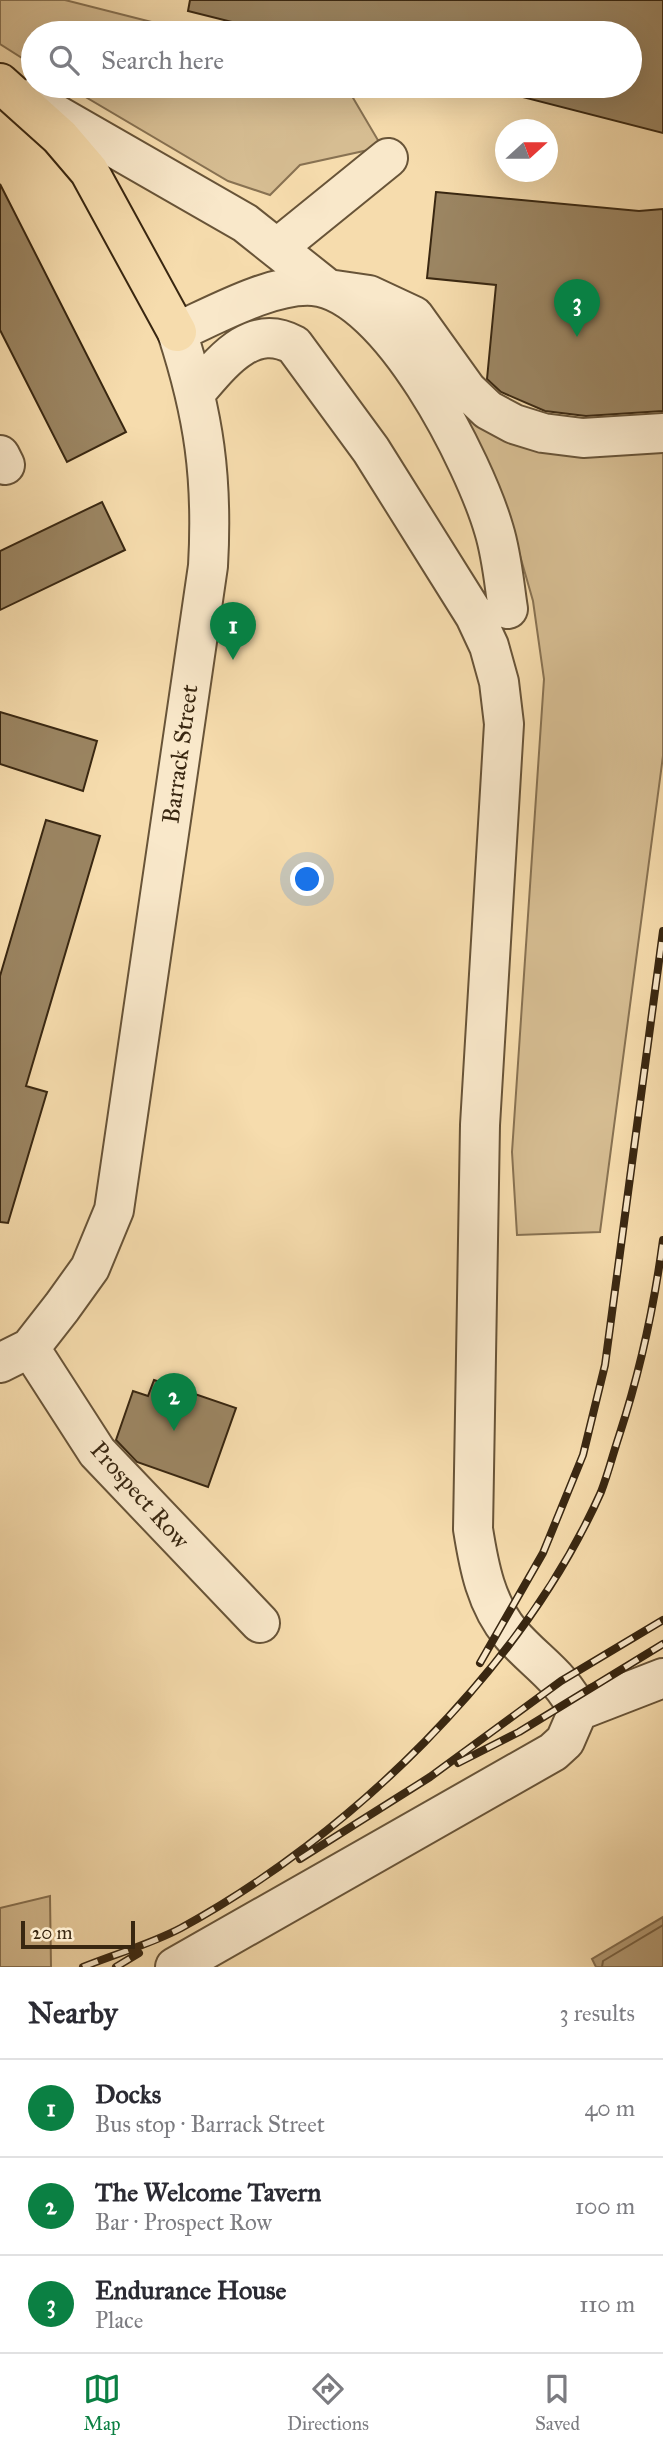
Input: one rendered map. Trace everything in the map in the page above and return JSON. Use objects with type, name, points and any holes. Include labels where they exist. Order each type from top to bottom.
[{"type":"main road","name":"Barrack Street","points":[[8,89],[89,170],[177,332]]},
{"type":"street","points":[[24,98],[245,223],[300,280],[353,302],[368,314],[411,366],[458,442],[494,530],[508,609],[514,681],[504,724],[480,1125],[473,1528],[479,1568],[492,1605],[513,1636],[561,1681],[578,1710]]},
{"type":"street","points":[[177,332],[300,280],[388,158]]},
{"type":"street","points":[[300,280],[369,295],[414,316],[467,390],[488,410],[514,424],[543,433],[583,439],[663,433]]},
{"type":"street","name":"Barrack Street","points":[[15,1355],[90,1268],[114,1210],[208,566],[211,507],[206,443],[197,391],[177,332]]},
{"type":"street","points":[[197,391],[215,370],[251,341],[279,337],[294,345],[371,450],[475,616],[489,646],[499,682],[504,724]]},
{"type":"street","name":"Prospect Row","points":[[15,1355],[97,1452],[260,1623]]},
{"type":"street","points":[[175,1967],[553,1752],[569,1734],[578,1710],[663,1678]]},
{"type":"shaded area","points":[[0,0],[65,0],[148,21],[21,21],[21,57],[0,44]]},
{"type":"shaded area","points":[[87,98],[353,98],[382,147],[300,165],[270,195],[228,181]]},
{"type":"shaded area","points":[[488,410],[663,433],[663,756],[600,1232],[517,1235],[512,1152],[544,679],[533,601],[517,545],[465,420]]},
{"type":"shaded area","points":[[50,1896],[51,1967],[0,1967],[0,1908]]},
{"type":"water","points":[[663,1917],[663,1967],[596,1967],[592,1959]]},
{"type":"building","points":[[190,0],[663,0],[663,133],[527,98],[642,98],[642,21],[228,21],[188,11]]},
{"type":"building","points":[[0,184],[126,432],[67,462],[0,330]]},
{"type":"building","points":[[436,192],[639,211],[663,209],[663,411],[586,416],[545,411],[501,392],[487,379],[496,285],[427,278]]},
{"type":"building","points":[[102,502],[125,550],[0,610],[0,551]]},
{"type":"building","points":[[0,712],[97,741],[83,791],[0,764]]},
{"type":"building","points":[[46,820],[100,836],[26,1086],[47,1092],[8,1223],[0,1222],[0,976]]},
{"type":"building","points":[[154,1380],[236,1408],[208,1487],[137,1462],[116,1440],[133,1391],[148,1396]]},
{"type":"railway","points":[[480,1663],[543,1553],[583,1455],[605,1365],[663,931]]},
{"type":"railway","points":[[83,1967],[181,1928],[244,1890],[307,1846],[367,1796],[425,1742],[478,1683],[526,1622],[567,1558],[601,1492],[640,1364],[663,1240]]},
{"type":"railway","points":[[300,1859],[430,1777],[561,1681],[663,1620]]},
{"type":"railway","points":[[458,1763],[519,1732],[663,1644]]},
{"type":"railway","points":[[116,1967],[139,1953]]},
{"type":"place","name":"Endurance House","points":[[577,337]]},
{"type":"place","name":"Docks","points":[[233,660]]},
{"type":"place","name":"The Welcome Tavern","points":[[174,1431]]}]
